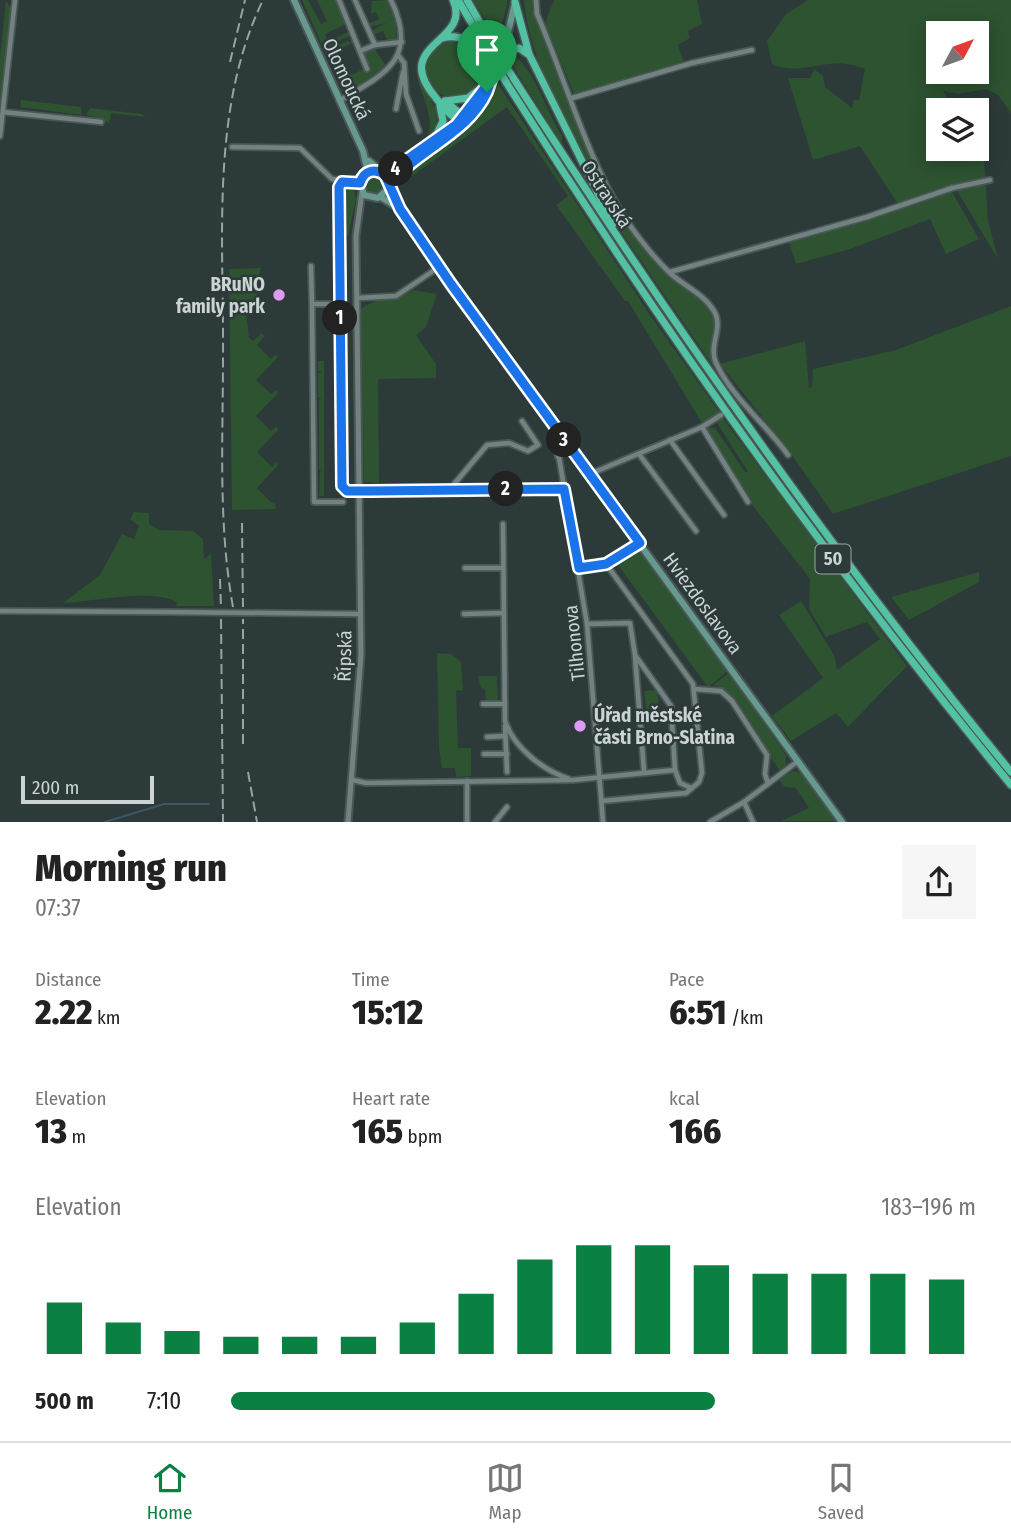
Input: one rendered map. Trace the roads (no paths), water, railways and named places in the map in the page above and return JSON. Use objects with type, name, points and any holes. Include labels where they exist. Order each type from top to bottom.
[{"type":"highway","name":"50","points":[[456,0],[456,20],[426,51],[421,66],[424,83],[460,121]]},
{"type":"highway","name":"50","points":[[456,0],[487,53]]},
{"type":"highway","name":"Ostravská","points":[[467,0],[628,256],[728,400],[871,595],[1011,772]]},
{"type":"highway","name":"50","points":[[515,1],[529,54],[628,256]]},
{"type":"highway","name":"50","points":[[438,40],[454,36],[466,39],[487,53]]},
{"type":"highway","points":[[505,50],[519,48],[529,54]]},
{"type":"highway","name":"Ostravská","points":[[487,53],[621,261],[718,400],[863,600],[1011,785]]},
{"type":"highway","points":[[445,101],[468,98],[492,77]]},
{"type":"highway","name":"50","points":[[435,96],[443,121],[435,144]]},
{"type":"highway","points":[[435,96],[445,101],[460,121]]},
{"type":"main road","name":"Olomoucká","points":[[294,0],[363,150],[368,172]]},
{"type":"main road","points":[[505,50],[515,1]]},
{"type":"main road","points":[[377,171],[368,172],[360,183],[362,192],[372,198],[381,197],[460,121],[492,77]]},
{"type":"main road","points":[[385,175],[435,144],[478,108],[492,77]]},
{"type":"main road","points":[[363,150],[377,171],[385,175],[400,209]]},
{"type":"main road","name":"Hviezdoslavova","points":[[381,197],[400,209],[548,418],[842,821]]},
{"type":"street","points":[[0,136],[15,0]]},
{"type":"street","points":[[339,0],[367,69]]},
{"type":"street","points":[[355,0],[375,45]]},
{"type":"street","points":[[339,101],[381,77],[398,55],[402,42],[398,15],[391,0]]},
{"type":"street","points":[[536,0],[537,13],[591,150],[627,221],[670,273],[698,294],[714,312],[719,325],[713,353],[726,379],[740,402],[788,455]]},
{"type":"street","points":[[360,51],[375,45],[402,42]]},
{"type":"street","points":[[572,98],[683,65],[752,50]]},
{"type":"street","points":[[398,55],[419,131]]},
{"type":"street","points":[[397,109],[404,69]]},
{"type":"street","points":[[400,93],[406,91]]},
{"type":"street","points":[[3,112],[101,122]]},
{"type":"street","points":[[232,147],[300,148],[331,179],[360,183]]},
{"type":"street","points":[[670,273],[867,217],[952,188],[990,180]]},
{"type":"street","points":[[342,182],[339,210],[342,486],[347,491],[564,489]]},
{"type":"street","name":"Řípská","points":[[348,821],[353,780],[360,614],[356,236],[362,192]]},
{"type":"street","points":[[359,214],[372,198]]},
{"type":"street","points":[[311,265],[314,502],[343,502]]},
{"type":"street","points":[[357,298],[396,296],[439,267]]},
{"type":"street","points":[[312,304],[340,304]]},
{"type":"street","points":[[590,474],[702,427],[721,415]]},
{"type":"street","name":"Tilhonova","points":[[548,418],[560,464],[587,624],[603,821]]},
{"type":"street","points":[[455,490],[455,483],[487,445],[509,443],[528,451],[538,445],[522,421]]},
{"type":"street","points":[[702,427],[748,502]]},
{"type":"street","points":[[670,440],[724,515]]},
{"type":"street","name":"Tilhonova","points":[[560,464],[560,452],[566,442]]},
{"type":"street","points":[[560,464],[566,454],[576,456]]},
{"type":"street","points":[[639,454],[696,531]]},
{"type":"street","points":[[503,524],[508,772]]},
{"type":"street","points":[[579,568],[606,564],[640,543]]},
{"type":"street","points":[[602,801],[686,793],[699,782],[702,773],[694,689],[606,564]]},
{"type":"street","points":[[465,568],[503,568]]},
{"type":"street","points":[[0,611],[360,614]]},
{"type":"street","points":[[464,614],[504,613]]},
{"type":"street","points":[[587,624],[630,623],[645,771]]},
{"type":"street","points":[[635,655],[671,706],[675,770],[680,783],[692,788]]},
{"type":"street","points":[[694,689],[721,691],[732,701],[767,755],[765,774],[768,783]]},
{"type":"street","points":[[483,704],[505,704]]},
{"type":"street","points":[[505,721],[515,740],[553,773],[573,780]]},
{"type":"street","points":[[487,737],[506,736]]},
{"type":"street","points":[[506,744],[515,740]]},
{"type":"street","points":[[484,754],[507,754]]},
{"type":"street","points":[[710,821],[744,802],[798,761]]},
{"type":"street","points":[[353,780],[366,783],[573,780],[675,770]]},
{"type":"street","points":[[467,781],[467,821]]},
{"type":"street","points":[[744,802],[753,821]]},
{"type":"street","points":[[495,821],[507,807]]},
{"type":"waterway","points":[[105,822],[164,804],[209,804]]},
{"type":"railway","points":[[230,62],[245,0]]},
{"type":"railway","points":[[233,607],[225,545],[222,482],[224,175],[227,130],[235,85],[246,42],[263,0]]},
{"type":"railway","points":[[242,523],[243,607]]},
{"type":"railway","points":[[220,579],[221,607]]},
{"type":"railway","points":[[221,619],[223,822]]},
{"type":"railway","points":[[243,619],[243,744]]},
{"type":"railway","points":[[248,772],[257,822]]},
{"type":"place","name":"BRuNO family park","points":[[279,295]]},
{"type":"place","name":"Úřad městské části Brno-Slatina","points":[[580,726]]}]
